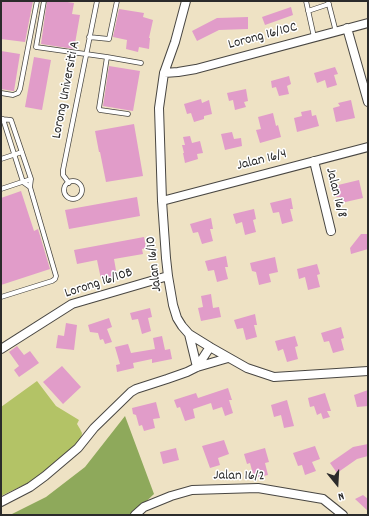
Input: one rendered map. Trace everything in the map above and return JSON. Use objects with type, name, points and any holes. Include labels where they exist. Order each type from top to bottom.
[{"type":"street","name":"Jalan 16/10","points":[[186,1],[175,42],[164,73],[159,108],[162,200],[168,276],[177,318],[189,334],[210,348],[247,368],[274,376],[368,371]]},
{"type":"street","name":"Lorong 16/10C","points":[[164,73],[196,69],[368,23]]},
{"type":"street","points":[[347,28],[368,102]]},
{"type":"street","name":"Jalan 16/4","points":[[162,200],[368,147]]},
{"type":"street","name":"Jalan 16/8","points":[[314,161],[331,231]]},
{"type":"street","name":"Lorong 16/10B","points":[[1,349],[72,304],[168,276]]},
{"type":"street","points":[[189,334],[198,367]]},
{"type":"street","points":[[198,367],[210,348]]},
{"type":"street","points":[[1,502],[30,487],[46,476],[78,448],[94,428],[131,392],[198,367],[228,358]]},
{"type":"street","name":"Jalan 16/2","points":[[135,515],[144,507],[171,496],[192,490],[258,488],[323,499],[343,515]]},
{"type":"lane","points":[[1,93],[13,95],[18,93],[20,89],[37,1]]},
{"type":"lane","points":[[44,1],[36,47],[141,63]]},
{"type":"lane","name":"Lorong Universiti A","points":[[69,183],[63,170],[85,54],[90,37],[95,1]]},
{"type":"lane","points":[[90,37],[109,39],[117,1]]},
{"type":"lane","points":[[306,1],[314,37]]},
{"type":"lane","points":[[308,10],[329,2],[336,32]]},
{"type":"lane","points":[[107,57],[99,108],[100,110],[128,114]]},
{"type":"lane","points":[[1,297],[52,281],[56,276],[30,187],[30,179],[11,120],[2,119],[22,182],[30,187]]},
{"type":"lane","points":[[1,159],[22,152]]},
{"type":"lane","points":[[1,189],[30,179]]},
{"type":"lane","points":[[76,182],[81,186],[82,193],[77,198],[70,199],[66,194],[65,188],[69,183],[76,182]]},
{"type":"green space","points":[[37,381],[56,406],[79,420],[77,424],[82,433],[81,439],[38,478],[1,496],[1,407]]},
{"type":"green space","points":[[125,416],[154,494],[132,515],[10,515],[46,497],[85,467]]},
{"type":"building","points":[[1,1],[33,1],[25,42],[1,39]]},
{"type":"building","points":[[47,1],[74,3],[72,14],[80,15],[74,49],[41,44]]},
{"type":"building","points":[[291,7],[293,15],[265,25],[262,17]]},
{"type":"building","points":[[119,9],[144,13],[143,17],[153,20],[149,38],[149,49],[139,47],[138,52],[126,49],[127,40],[113,37]]},
{"type":"building","points":[[248,17],[248,29],[219,30],[197,41],[192,31],[217,18]]},
{"type":"building","points":[[1,51],[20,54],[14,91],[1,89]]},
{"type":"building","points":[[34,57],[51,60],[42,110],[25,107]]},
{"type":"building","points":[[109,66],[140,71],[133,111],[103,106]]},
{"type":"building","points":[[335,67],[338,74],[334,75],[337,85],[327,88],[325,80],[317,83],[314,73]]},
{"type":"building","points":[[289,76],[291,84],[287,86],[289,94],[279,96],[276,87],[272,88],[271,81]]},
{"type":"building","points":[[246,89],[248,101],[244,102],[246,107],[235,110],[233,100],[229,101],[227,93]]},
{"type":"building","points":[[201,99],[202,103],[209,100],[212,114],[204,116],[204,119],[194,122],[191,113],[187,114],[184,104]]},
{"type":"building","points":[[351,100],[355,118],[336,122],[333,108],[340,106],[338,103]]},
{"type":"building","points":[[311,110],[312,116],[316,115],[319,126],[297,132],[294,118],[302,116],[301,112]]},
{"type":"building","points":[[273,113],[276,126],[278,125],[281,137],[260,143],[256,130],[261,129],[258,117]]},
{"type":"building","points":[[134,124],[143,176],[106,182],[95,131]]},
{"type":"building","points":[[232,132],[234,139],[241,138],[242,146],[225,150],[221,134]]},
{"type":"building","points":[[190,136],[192,143],[200,141],[203,153],[197,154],[198,159],[185,163],[182,145],[185,145],[183,137]]},
{"type":"building","points":[[359,180],[363,198],[341,203],[340,197],[336,197],[334,186]]},
{"type":"building","points":[[21,191],[34,231],[38,229],[50,269],[1,285],[1,198]]},
{"type":"building","points":[[137,197],[140,216],[69,229],[65,210]]},
{"type":"building","points":[[291,198],[293,209],[290,209],[293,221],[282,224],[279,212],[273,213],[270,203]]},
{"type":"building","points":[[254,209],[256,219],[253,220],[256,232],[245,235],[242,222],[236,224],[233,214]]},
{"type":"building","points":[[211,218],[213,229],[210,229],[213,241],[202,244],[198,232],[193,233],[190,224]]},
{"type":"building","points":[[361,234],[368,234],[368,249],[351,254],[350,248]]},
{"type":"building","points":[[144,237],[146,248],[142,249],[143,254],[114,259],[117,276],[101,279],[97,260],[77,264],[74,250]]},
{"type":"building","points":[[226,256],[228,267],[225,267],[228,279],[217,282],[214,270],[208,271],[205,261]]},
{"type":"building","points":[[275,257],[278,272],[269,274],[271,282],[259,285],[256,272],[252,271],[250,263]]},
{"type":"building","points":[[317,264],[320,274],[317,275],[320,287],[308,290],[305,277],[299,279],[297,269]]},
{"type":"building","points":[[211,294],[213,308],[219,307],[221,317],[201,321],[198,308],[203,307],[201,296]]},
{"type":"building","points":[[150,308],[152,317],[148,318],[151,331],[142,334],[138,319],[132,320],[130,313]]},
{"type":"building","points":[[255,314],[257,325],[254,325],[257,337],[246,340],[243,328],[237,329],[234,320]]},
{"type":"building","points":[[109,318],[112,327],[107,329],[112,342],[105,344],[103,339],[100,340],[98,333],[90,332],[88,325]]},
{"type":"building","points":[[66,323],[77,325],[74,350],[56,348],[58,335],[64,336]]},
{"type":"building","points":[[341,327],[344,338],[341,339],[344,350],[333,353],[329,341],[324,342],[321,333]]},
{"type":"building","points":[[162,336],[165,350],[170,349],[172,359],[152,363],[152,359],[133,363],[134,368],[117,372],[116,365],[120,364],[115,347],[128,344],[131,353],[155,349],[153,338]]},
{"type":"building","points":[[295,336],[298,346],[295,347],[298,359],[287,362],[283,349],[278,351],[275,341]]},
{"type":"building","points":[[17,346],[24,355],[30,351],[39,363],[19,377],[14,370],[19,366],[9,352]]},
{"type":"building","points":[[62,366],[81,387],[63,404],[43,382]]},
{"type":"building","points":[[228,388],[232,400],[229,400],[233,413],[225,416],[222,407],[213,410],[211,403],[193,409],[195,418],[185,421],[180,407],[177,408],[174,400],[196,393],[198,398]]},
{"type":"building","points":[[368,390],[368,406],[357,407],[354,395]]},
{"type":"building","points":[[325,393],[331,411],[327,411],[330,417],[323,419],[321,413],[317,415],[314,406],[310,407],[308,398]]},
{"type":"building","points":[[287,400],[294,426],[284,428],[281,415],[274,417],[271,405]]},
{"type":"building","points":[[156,402],[160,418],[153,419],[155,428],[144,431],[142,425],[139,426],[136,415],[133,414],[132,408]]},
{"type":"building","points":[[224,440],[229,454],[218,458],[220,465],[210,468],[202,446]]},
{"type":"building","points":[[368,444],[368,456],[357,459],[337,473],[330,463],[353,447]]},
{"type":"building","points":[[315,446],[320,459],[312,462],[316,471],[305,475],[302,465],[298,466],[293,453]]},
{"type":"building","points":[[176,448],[179,460],[163,464],[160,452]]},
{"type":"building","points":[[265,448],[269,462],[265,463],[268,475],[254,478],[250,463],[247,464],[244,454]]},
{"type":"building","points":[[363,495],[368,499],[368,511],[355,499]]}]
